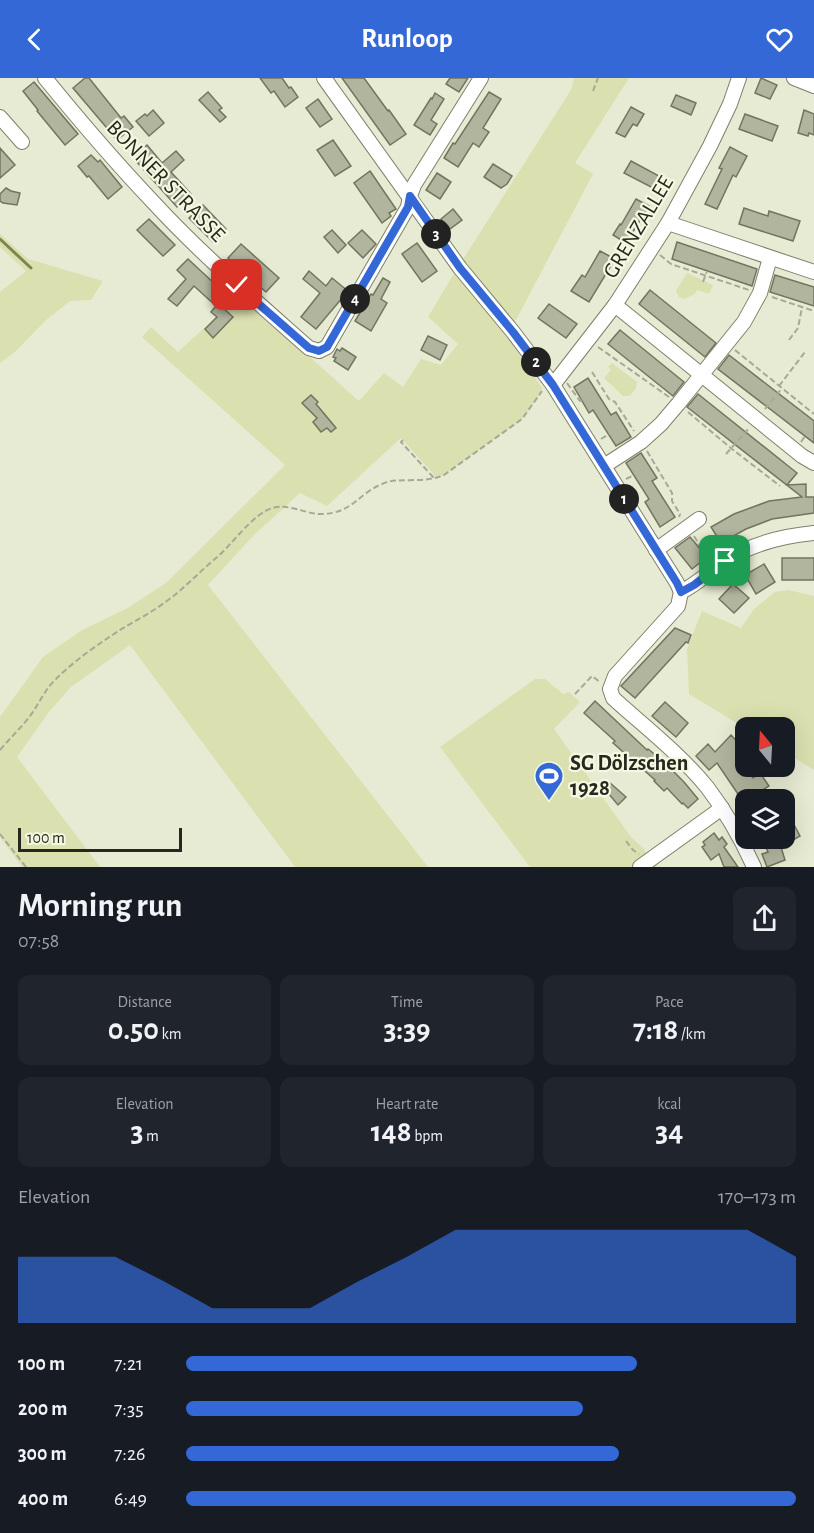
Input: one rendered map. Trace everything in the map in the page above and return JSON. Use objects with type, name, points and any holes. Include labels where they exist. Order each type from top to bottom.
[{"type":"street","name":"BONNER STRASSE","points":[[45,78],[163,213],[237,285],[309,348],[319,351],[327,347],[408,207],[410,196]]},
{"type":"street","points":[[324,78],[460,268],[556,381],[604,466],[677,583],[681,592],[678,606],[613,682],[613,698],[686,764],[706,786],[740,837],[754,867]]},
{"type":"street","points":[[410,196],[414,185],[481,78]]},
{"type":"street","name":"GRENZALLEE","points":[[556,381],[615,305],[668,223],[711,146],[739,78]]},
{"type":"street","points":[[794,78],[814,86]]},
{"type":"street","points":[[0,117],[21,142]]},
{"type":"street","points":[[668,223],[814,272]]},
{"type":"street","points":[[604,466],[643,445],[744,322],[760,293],[771,258]]},
{"type":"street","points":[[615,305],[802,456],[814,463]]},
{"type":"street","points":[[656,549],[689,522]]},
{"type":"street","points":[[681,592],[725,561],[752,547],[785,537],[814,534]]},
{"type":"street","points":[[644,864],[722,808]]},
{"type":"path","points":[[593,91],[598,78]]},
{"type":"path","points":[[651,247],[676,266],[814,311]]},
{"type":"path","points":[[676,266],[678,261]]},
{"type":"path","points":[[703,282],[707,271]]},
{"type":"path","points":[[726,290],[728,283]]},
{"type":"path","points":[[745,289],[746,284]]},
{"type":"path","points":[[789,340],[798,328],[802,307]]},
{"type":"path","points":[[588,340],[669,397]]},
{"type":"path","points":[[726,343],[814,414]]},
{"type":"path","points":[[726,454],[756,419],[804,351]]},
{"type":"path","points":[[628,375],[632,370]]},
{"type":"path","points":[[592,372],[643,445],[672,493],[672,501],[680,514],[689,522],[697,543],[709,548]]},
{"type":"path","points":[[0,750],[55,680],[113,634],[146,616],[179,591],[218,557],[257,517],[274,507],[321,514],[336,512],[347,509],[368,491],[382,483],[444,475],[522,419],[541,393],[542,388],[556,381],[569,385],[580,401],[582,400]]},
{"type":"path","points":[[682,407],[780,486]]},
{"type":"path","points":[[601,439],[609,434]]},
{"type":"path","points":[[403,440],[401,442],[434,478]]},
{"type":"path","points":[[627,479],[634,475]]},
{"type":"path","points":[[575,694],[592,676],[613,682]]},
{"type":"path","points":[[0,834],[26,867]]},
{"type":"path","points":[[626,841],[644,864]]},
{"type":"green space","points":[[574,78],[629,78],[575,163],[593,174],[507,337],[542,388],[541,393],[522,419],[437,478],[401,438],[327,506],[300,493],[253,536],[208,585],[428,867],[295,867],[130,645],[71,687],[49,712],[17,757],[100,867],[22,867],[0,837],[0,717],[43,657],[82,630],[126,609],[166,583],[285,465],[142,337],[151,327],[178,352],[238,293],[359,401],[384,373],[403,387],[421,359],[441,365],[458,344],[428,317],[571,90]]},
{"type":"green space","points":[[0,234],[28,259],[103,281],[91,300],[70,301],[0,363],[0,292],[26,271],[0,247]]},
{"type":"green space","points":[[687,273],[713,285],[709,294],[697,290],[695,294],[684,299],[679,297],[676,291]]},
{"type":"green space","points":[[612,363],[637,382],[630,396],[623,396],[604,378],[611,370],[608,367]]},
{"type":"green space","points":[[788,590],[814,596],[814,770],[795,758],[795,717],[735,717],[735,722],[689,694],[687,649],[702,611],[741,628],[754,609],[775,592]]},
{"type":"green space","name":"SG Dölzschen 1928","points":[[535,679],[545,679],[563,694],[569,692],[580,702],[554,729],[631,837],[644,849],[649,860],[658,867],[530,867],[440,747]]},
{"type":"building","points":[[85,78],[89,78],[121,118],[124,116],[133,127],[117,140],[73,88]]},
{"type":"building","points":[[260,78],[282,78],[298,97],[285,107],[274,91],[271,93]]},
{"type":"building","points":[[342,78],[364,78],[406,134],[390,145]]},
{"type":"building","points":[[450,78],[468,78],[459,92],[446,84]]},
{"type":"building","points":[[761,78],[777,85],[770,99],[755,93]]},
{"type":"building","points":[[34,82],[78,134],[65,145],[23,91]]},
{"type":"building","points":[[208,92],[222,108],[219,110],[226,117],[220,122],[199,100]]},
{"type":"building","points":[[489,92],[501,99],[483,128],[489,132],[479,147],[473,143],[458,167],[444,158]]},
{"type":"building","points":[[435,93],[444,99],[431,120],[437,124],[430,135],[414,125]]},
{"type":"building","points":[[676,95],[696,103],[691,115],[671,106]]},
{"type":"building","points":[[318,99],[332,119],[320,127],[306,108]]},
{"type":"building","points":[[631,107],[644,114],[637,126],[633,124],[625,137],[616,133]]},
{"type":"building","points":[[153,110],[164,123],[149,136],[136,121]]},
{"type":"building","points":[[804,110],[814,114],[814,135],[798,133]]},
{"type":"building","points":[[745,114],[778,126],[772,141],[739,129]]},
{"type":"building","points":[[333,140],[351,166],[335,176],[317,150]]},
{"type":"building","points":[[147,145],[162,163],[176,151],[184,160],[171,172],[191,194],[177,207],[135,160],[138,157],[136,155]]},
{"type":"building","points":[[730,147],[747,156],[736,177],[733,175],[717,209],[705,204]]},
{"type":"building","points":[[0,148],[15,165],[0,178]]},
{"type":"building","points":[[91,155],[98,162],[100,160],[122,187],[108,199],[78,166]]},
{"type":"building","points":[[631,161],[659,176],[653,188],[624,173]]},
{"type":"building","points":[[493,164],[512,176],[501,188],[484,177]]},
{"type":"building","points":[[370,171],[396,209],[389,213],[391,216],[382,223],[354,183]]},
{"type":"building","points":[[437,173],[451,182],[440,199],[426,190]]},
{"type":"building","points":[[6,188],[20,193],[17,205],[0,201],[0,194]]},
{"type":"building","points":[[636,199],[649,206],[626,243],[613,235]]},
{"type":"building","points":[[203,205],[226,229],[213,242],[189,218]]},
{"type":"building","points":[[744,208],[768,216],[769,211],[800,221],[793,241],[739,224]]},
{"type":"building","points":[[453,209],[462,220],[450,229],[441,219]]},
{"type":"building","points":[[149,219],[175,245],[163,256],[137,230]]},
{"type":"building","points":[[332,230],[346,245],[338,253],[324,237]]},
{"type":"building","points":[[362,230],[376,244],[363,258],[348,243]]},
{"type":"building","points":[[677,242],[757,269],[752,286],[672,259]]},
{"type":"building","points":[[417,243],[437,271],[422,282],[402,254]]},
{"type":"building","points":[[241,244],[279,278],[266,292],[228,258]]},
{"type":"building","points":[[600,251],[615,259],[589,302],[571,291],[582,275],[585,277]]},
{"type":"building","points":[[188,259],[231,299],[223,308],[233,317],[213,338],[205,329],[217,317],[211,312],[216,306],[194,286],[177,306],[168,299],[186,279],[177,270]]},
{"type":"building","points":[[309,271],[326,286],[332,278],[348,291],[316,329],[301,317],[320,293],[303,279]]},
{"type":"building","points":[[775,275],[814,287],[814,306],[770,292]]},
{"type":"building","points":[[383,278],[390,282],[381,299],[387,303],[371,331],[355,321]]},
{"type":"building","points":[[650,290],[716,343],[705,357],[639,304]]},
{"type":"building","points":[[549,304],[577,324],[566,338],[538,318]]},
{"type":"building","points":[[620,330],[684,382],[673,396],[608,344]]},
{"type":"building","points":[[428,336],[447,345],[440,360],[421,350]]},
{"type":"building","points":[[342,348],[356,357],[348,370],[334,361],[336,358],[333,357],[337,349],[340,351]]},
{"type":"building","points":[[729,355],[814,421],[814,443],[718,369]]},
{"type":"building","points":[[588,378],[611,415],[616,412],[631,437],[616,446],[593,410],[589,413],[574,387]]},
{"type":"building","points":[[698,394],[797,473],[787,485],[806,484],[806,497],[814,497],[814,513],[772,519],[746,529],[721,543],[711,527],[734,514],[769,501],[802,497],[687,407]]},
{"type":"building","points":[[311,395],[336,428],[331,432],[327,428],[321,432],[313,422],[317,418],[302,403]]},
{"type":"building","points":[[641,453],[657,478],[652,481],[675,517],[660,527],[645,502],[649,499],[626,463]]},
{"type":"building","points":[[690,537],[707,557],[692,569],[675,548]]},
{"type":"building","points":[[782,558],[814,558],[814,580],[782,580]]},
{"type":"building","points":[[764,564],[775,582],[756,594],[745,575]]},
{"type":"building","points":[[733,584],[749,598],[734,613],[719,599]]},
{"type":"building","points":[[675,628],[691,635],[688,643],[686,642],[635,698],[621,686]]},
{"type":"building","points":[[595,701],[647,750],[663,761],[698,799],[688,808],[667,788],[664,791],[655,780],[613,743],[615,741],[584,713]]},
{"type":"building","points":[[665,702],[688,723],[676,737],[652,716]]},
{"type":"building","points":[[731,735],[735,739],[735,777],[763,777],[769,786],[764,789],[735,790],[717,763],[709,770],[696,756],[708,744],[715,752]]},
{"type":"building","points":[[609,782],[626,797],[618,805],[603,787]]},
{"type":"building","points":[[795,827],[800,836],[795,839]]},
{"type":"building","points":[[714,833],[719,840],[722,837],[727,844],[724,847],[738,867],[724,867],[719,854],[711,860],[702,847],[705,845],[703,842]]},
{"type":"building","points":[[766,849],[782,849],[785,860],[767,867],[762,854],[768,852]]},
{"type":"waterway","points":[[0,239],[31,268]]},
{"type":"place","name":"SG Dölzschen 1928","points":[[549,802]]},
{"type":"route","points":[[237,285],[309,348],[319,351],[327,347],[408,207],[410,196],[460,268],[553,385],[681,592],[725,561]]}]
